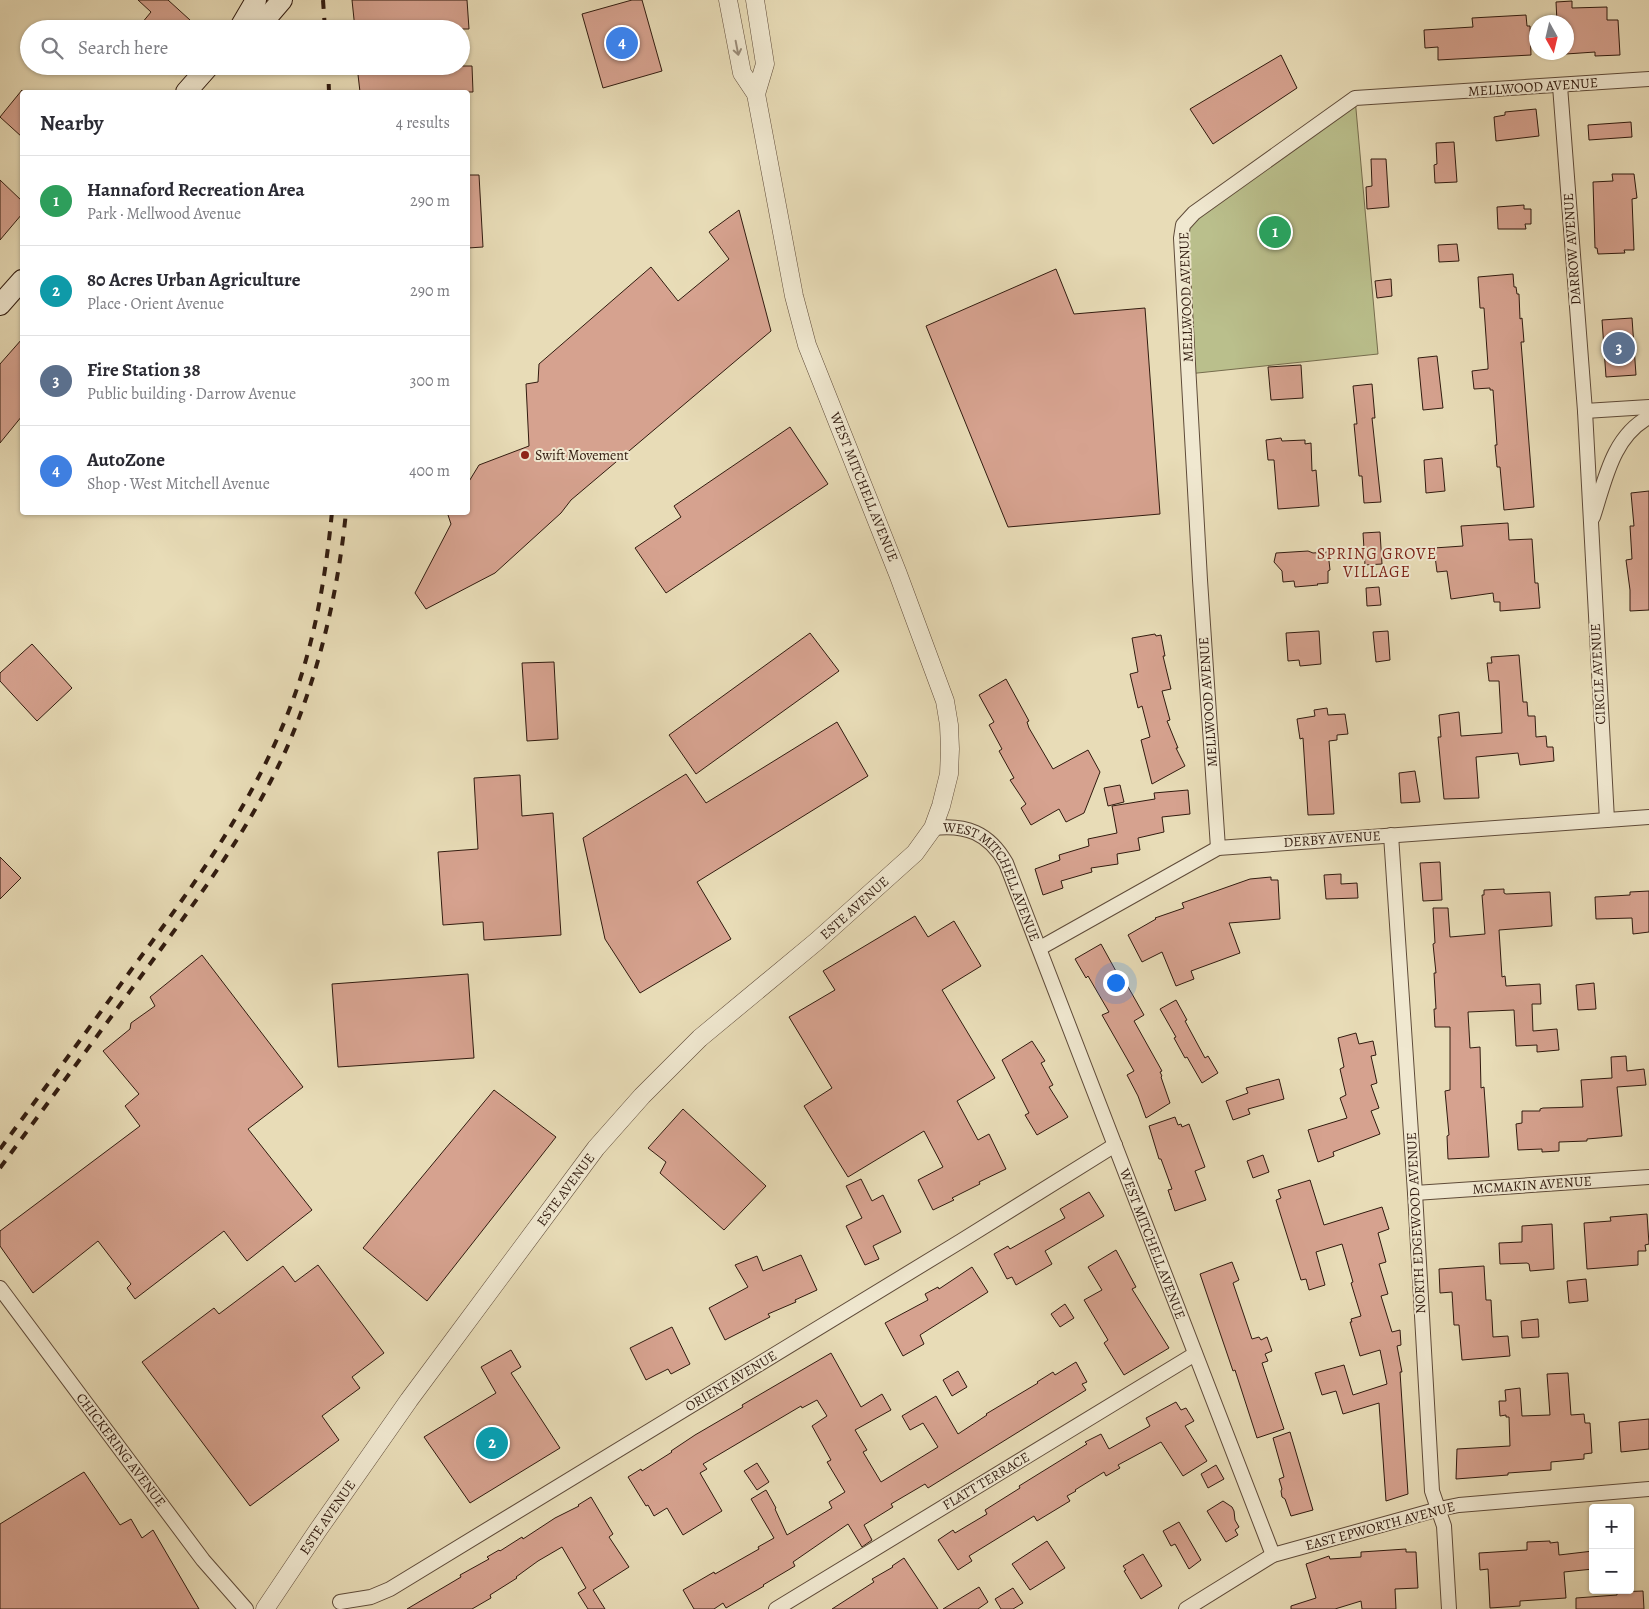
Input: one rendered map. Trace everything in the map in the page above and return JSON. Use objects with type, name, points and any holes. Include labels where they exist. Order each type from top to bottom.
[{"type":"main road","points":[[244,20],[256,0]]},
{"type":"main road","points":[[265,20],[282,0]]},
{"type":"main road","points":[[188,90],[201,75]]},
{"type":"main road","points":[[0,305],[20,282]]},
{"type":"street","name":"WEST MITCHELL AVENUE","points":[[728,0],[742,73],[756,94],[794,296],[807,345],[898,574],[945,701],[950,749],[948,774],[941,806],[933,828],[950,826],[968,829],[991,842],[1006,863],[1273,1555]]},
{"type":"street","name":"WEST MITCHELL AVENUE","points":[[756,0],[765,64],[756,94]]},
{"type":"street","name":"MELLWOOD AVENUE","points":[[1218,848],[1188,374],[1181,238],[1183,225],[1194,213],[1355,98],[1649,79]]},
{"type":"street","name":"DARROW AVENUE","points":[[1560,86],[1585,411]]},
{"type":"street","points":[[1585,411],[1649,407]]},
{"type":"street","name":"CIRCLE AVENUE","points":[[1585,411],[1607,820]]},
{"type":"street","name":"CIRCLE AVENUE","points":[[1590,528],[1609,468],[1621,442],[1640,422],[1649,417]]},
{"type":"street","name":"DERBY AVENUE","points":[[1040,948],[1218,848],[1649,817]]},
{"type":"street","name":"ESTE AVENUE","points":[[265,1609],[409,1400],[596,1148],[642,1096],[700,1038],[817,941],[915,853],[933,828]]},
{"type":"street","name":"NORTH EDGEWOOD AVENUE","points":[[1391,835],[1415,1192],[1432,1491],[1444,1526],[1449,1609]]},
{"type":"street","name":"ORIENT AVENUE","points":[[340,1602],[371,1597],[390,1589],[1115,1145]]},
{"type":"street","name":"MCMAKIN AVENUE","points":[[1415,1192],[1649,1178]]},
{"type":"street","name":"CHICKERING AVENUE","points":[[0,1288],[203,1560],[246,1609]]},
{"type":"street","name":"FLATT TERRACE","points":[[776,1609],[1196,1354]]},
{"type":"street","name":"EAST EPWORTH AVENUE","points":[[1186,1609],[1273,1555],[1439,1509],[1459,1505],[1649,1489]]},
{"type":"green space","points":[[1355,98],[1378,354],[1188,374],[1181,238],[1194,213]]},
{"type":"building","points":[[138,0],[168,0],[190,20],[144,20],[151,12]]},
{"type":"building","points":[[352,0],[467,0],[468,20],[354,20]]},
{"type":"building","points":[[632,0],[642,0],[662,71],[603,88],[582,14]]},
{"type":"building","points":[[1572,1],[1572,8],[1607,7],[1607,20],[1618,20],[1620,55],[1595,56],[1595,52],[1574,53],[1574,15],[1557,15],[1556,2]]},
{"type":"building","points":[[1526,15],[1527,26],[1529,26],[1529,55],[1438,60],[1438,47],[1425,48],[1424,30],[1473,27],[1472,18]]},
{"type":"building","points":[[1281,55],[1297,88],[1213,144],[1190,109]]},
{"type":"building","points":[[470,66],[472,66],[473,92],[470,92],[470,90],[360,90],[358,75],[470,75]]},
{"type":"building","points":[[20,92],[20,135],[0,117]]},
{"type":"building","points":[[1536,109],[1539,136],[1496,141],[1494,117],[1505,115],[1505,112]]},
{"type":"building","points":[[1631,122],[1632,137],[1589,140],[1588,125]]},
{"type":"building","points":[[1454,142],[1457,182],[1435,183],[1434,165],[1437,164],[1436,143]]},
{"type":"building","points":[[1371,159],[1386,159],[1389,207],[1367,209],[1366,187],[1372,186]]},
{"type":"building","points":[[1612,174],[1634,174],[1637,198],[1632,199],[1634,250],[1624,250],[1625,253],[1598,254],[1597,248],[1595,248],[1593,182],[1613,181]]},
{"type":"building","points":[[470,175],[479,175],[483,247],[470,248]]},
{"type":"building","points":[[0,180],[20,199],[20,216],[0,240]]},
{"type":"building","points":[[1524,205],[1524,209],[1531,209],[1531,224],[1525,224],[1526,229],[1498,229],[1497,207]]},
{"type":"building","points":[[739,210],[771,331],[571,500],[561,513],[495,573],[426,609],[415,593],[451,524],[448,515],[470,515],[470,480],[479,465],[529,446],[526,384],[538,382],[539,364],[651,267],[678,301],[729,259],[709,232]]},
{"type":"building","points":[[1457,244],[1459,261],[1439,262],[1438,245]]},
{"type":"building","points":[[1056,269],[1074,314],[1145,308],[1160,514],[1008,527],[926,326]]},
{"type":"building","points":[[1513,274],[1514,287],[1516,287],[1517,294],[1519,294],[1520,319],[1522,318],[1524,342],[1521,342],[1534,507],[1504,510],[1500,467],[1497,467],[1493,390],[1490,390],[1490,388],[1474,389],[1472,371],[1488,369],[1484,308],[1480,308],[1478,277]]},
{"type":"building","points":[[1391,279],[1392,296],[1377,298],[1375,281]]},
{"type":"building","points":[[1632,318],[1636,375],[1606,377],[1602,320]]},
{"type":"building","points":[[20,341],[20,418],[0,443],[0,364]]},
{"type":"building","points":[[1437,356],[1443,408],[1423,410],[1418,358]]},
{"type":"building","points":[[1301,365],[1303,398],[1271,400],[1268,367]]},
{"type":"building","points":[[1372,384],[1375,418],[1372,418],[1381,502],[1364,503],[1362,476],[1359,476],[1354,424],[1357,424],[1353,386]]},
{"type":"building","points":[[790,427],[828,484],[666,593],[635,548],[681,517],[674,506]]},
{"type":"building","points":[[1281,438],[1282,441],[1305,440],[1305,444],[1311,443],[1312,471],[1316,470],[1319,506],[1278,509],[1274,460],[1268,460],[1266,440]]},
{"type":"building","points":[[1442,458],[1445,491],[1426,493],[1424,460]]},
{"type":"building","points":[[1649,491],[1649,610],[1630,611],[1630,590],[1626,560],[1632,559],[1630,526],[1634,526],[1631,493]]},
{"type":"building","points":[[1508,523],[1509,540],[1532,539],[1535,583],[1538,583],[1540,608],[1500,611],[1500,602],[1494,602],[1493,593],[1451,599],[1447,571],[1437,572],[1434,548],[1463,546],[1461,526]]},
{"type":"building","points":[[1380,532],[1382,564],[1365,565],[1363,533]]},
{"type":"building","points":[[1308,551],[1313,553],[1328,552],[1330,570],[1328,571],[1328,583],[1295,587],[1294,581],[1283,582],[1282,571],[1274,562],[1276,553]]},
{"type":"building","points":[[1379,587],[1381,605],[1367,606],[1366,588]]},
{"type":"building","points":[[1319,631],[1321,664],[1300,666],[1299,660],[1288,661],[1286,633]]},
{"type":"building","points":[[1388,631],[1390,660],[1376,662],[1373,632]]},
{"type":"building","points":[[810,633],[839,671],[696,774],[669,735]]},
{"type":"building","points":[[1155,634],[1156,636],[1161,635],[1165,656],[1163,656],[1171,689],[1162,691],[1170,720],[1167,721],[1178,748],[1176,748],[1185,766],[1152,784],[1141,740],[1150,737],[1142,706],[1138,708],[1130,674],[1138,672],[1132,638]]},
{"type":"building","points":[[32,644],[72,688],[37,721],[0,681],[0,673]]},
{"type":"building","points":[[1519,655],[1523,702],[1527,702],[1528,716],[1535,716],[1536,737],[1546,736],[1547,747],[1553,747],[1554,761],[1520,765],[1518,753],[1476,757],[1479,798],[1444,799],[1438,737],[1441,737],[1439,715],[1459,712],[1461,736],[1502,733],[1499,681],[1489,681],[1487,663],[1492,663],[1491,657]]},
{"type":"building","points":[[554,662],[558,739],[527,741],[522,663]]},
{"type":"building","points":[[1006,679],[1029,721],[1027,722],[1029,728],[1053,769],[1088,750],[1100,772],[1084,813],[1066,822],[1059,809],[1031,825],[1021,808],[1026,804],[1010,780],[1014,778],[999,751],[1002,749],[989,725],[994,722],[979,695]]},
{"type":"building","points":[[1327,708],[1328,715],[1345,714],[1348,734],[1337,735],[1337,740],[1329,741],[1334,814],[1308,815],[1303,738],[1300,739],[1297,719],[1315,716],[1314,710]]},
{"type":"building","points":[[837,722],[868,776],[697,882],[731,939],[640,993],[605,939],[583,838],[686,774],[706,803]]},
{"type":"building","points":[[1415,771],[1420,802],[1401,803],[1399,773]]},
{"type":"building","points":[[520,775],[522,816],[553,813],[561,935],[484,940],[483,922],[443,925],[438,852],[478,849],[474,778]]},
{"type":"building","points":[[1120,785],[1124,802],[1108,806],[1104,788]]},
{"type":"building","points":[[1188,790],[1190,814],[1162,817],[1164,832],[1138,838],[1140,850],[1117,854],[1118,864],[1091,868],[1092,872],[1061,881],[1063,888],[1043,895],[1035,869],[1060,860],[1059,855],[1089,846],[1088,839],[1117,833],[1112,806],[1155,799],[1154,793]]},
{"type":"building","points":[[0,857],[21,878],[0,899]]},
{"type":"building","points":[[1440,862],[1442,900],[1423,901],[1420,863]]},
{"type":"building","points":[[1341,874],[1341,884],[1357,883],[1358,898],[1326,899],[1324,875]]},
{"type":"building","points":[[1271,877],[1271,880],[1278,880],[1280,919],[1229,923],[1240,953],[1191,971],[1194,979],[1176,986],[1162,952],[1142,962],[1128,935],[1155,918],[1184,908],[1182,903],[1250,879]]},
{"type":"building","points":[[1504,889],[1506,894],[1550,892],[1552,926],[1499,930],[1502,977],[1505,976],[1506,986],[1540,984],[1541,1004],[1532,1004],[1533,1031],[1557,1029],[1559,1050],[1537,1052],[1537,1045],[1516,1046],[1514,1010],[1468,1012],[1470,1048],[1480,1047],[1481,1088],[1484,1087],[1489,1157],[1448,1159],[1447,1136],[1449,1135],[1445,1091],[1450,1090],[1450,1027],[1435,1027],[1434,973],[1436,973],[1433,944],[1435,943],[1433,908],[1448,908],[1450,937],[1485,934],[1482,895],[1484,895],[1484,890]]},
{"type":"building","points":[[1649,891],[1649,932],[1633,934],[1632,918],[1596,919],[1595,897],[1630,895],[1630,892]]},
{"type":"building","points":[[915,916],[928,937],[954,921],[981,966],[942,990],[995,1078],[957,1101],[978,1140],[989,1134],[1006,1169],[979,1182],[980,1184],[952,1198],[954,1200],[933,1210],[918,1180],[943,1167],[924,1131],[848,1177],[804,1106],[832,1088],[789,1017],[835,990],[823,971]]},
{"type":"building","points":[[1101,944],[1144,1015],[1134,1021],[1162,1071],[1160,1072],[1161,1077],[1170,1103],[1146,1118],[1138,1096],[1127,1075],[1134,1071],[1102,1015],[1109,1012],[1088,976],[1086,978],[1075,959]]},
{"type":"building","points":[[202,955],[303,1087],[248,1129],[312,1210],[247,1261],[224,1231],[135,1299],[127,1288],[131,1284],[98,1241],[33,1293],[0,1246],[0,1231],[140,1126],[125,1106],[139,1094],[103,1051],[130,1029],[131,1023],[155,1006],[150,997]]},
{"type":"building","points":[[468,974],[474,1058],[338,1067],[332,984]]},
{"type":"building","points":[[1594,983],[1596,1009],[1578,1010],[1576,985]]},
{"type":"building","points":[[1176,1000],[1205,1058],[1208,1056],[1218,1073],[1202,1083],[1187,1057],[1185,1058],[1174,1038],[1176,1037],[1160,1009]]},
{"type":"building","points":[[1356,1033],[1359,1044],[1373,1041],[1376,1055],[1371,1056],[1377,1083],[1371,1085],[1379,1108],[1371,1111],[1380,1134],[1333,1152],[1334,1156],[1318,1162],[1308,1130],[1347,1118],[1340,1098],[1346,1095],[1340,1069],[1344,1067],[1338,1038]]},
{"type":"building","points":[[1032,1041],[1045,1061],[1041,1063],[1053,1085],[1049,1087],[1068,1117],[1037,1135],[1025,1115],[1029,1113],[1002,1060]]},
{"type":"building","points":[[1626,1056],[1627,1071],[1644,1069],[1646,1085],[1617,1087],[1622,1136],[1587,1139],[1587,1141],[1559,1142],[1559,1151],[1542,1152],[1542,1149],[1518,1150],[1516,1124],[1522,1123],[1522,1111],[1540,1111],[1543,1108],[1583,1107],[1581,1080],[1612,1078],[1611,1057]]},
{"type":"building","points":[[1279,1079],[1284,1099],[1248,1109],[1250,1114],[1233,1120],[1226,1101],[1248,1093],[1246,1088]]},
{"type":"building","points":[[494,1090],[556,1137],[427,1301],[363,1248]]},
{"type":"building","points":[[683,1109],[766,1186],[724,1230],[660,1173],[666,1162],[648,1148]]},
{"type":"building","points":[[1175,1117],[1178,1125],[1181,1124],[1182,1127],[1189,1124],[1205,1167],[1195,1171],[1206,1200],[1175,1211],[1168,1190],[1172,1189],[1161,1159],[1159,1159],[1149,1126]]},
{"type":"building","points":[[1263,1155],[1269,1172],[1253,1178],[1247,1161]]},
{"type":"building","points":[[861,1179],[872,1201],[883,1195],[901,1232],[873,1246],[879,1259],[865,1265],[846,1226],[862,1218],[846,1186]]},
{"type":"building","points":[[1310,1180],[1324,1225],[1382,1207],[1389,1229],[1378,1233],[1386,1262],[1379,1264],[1388,1294],[1381,1296],[1392,1332],[1400,1330],[1401,1345],[1397,1346],[1402,1372],[1400,1372],[1408,1494],[1386,1501],[1379,1403],[1343,1414],[1336,1391],[1322,1395],[1315,1373],[1344,1365],[1353,1395],[1387,1384],[1380,1350],[1360,1356],[1350,1322],[1352,1322],[1351,1319],[1361,1316],[1342,1244],[1316,1252],[1325,1285],[1309,1290],[1306,1279],[1301,1280],[1276,1200],[1281,1198],[1278,1190]]},
{"type":"building","points":[[1089,1192],[1104,1216],[1045,1251],[1052,1264],[1016,1285],[1012,1277],[1007,1279],[994,1254],[1008,1246],[1010,1249],[1065,1218],[1060,1209]]},
{"type":"building","points":[[1647,1214],[1649,1244],[1645,1245],[1646,1251],[1638,1251],[1638,1265],[1587,1269],[1584,1223],[1611,1221],[1610,1217]]},
{"type":"building","points":[[1552,1224],[1554,1269],[1530,1271],[1529,1264],[1527,1263],[1500,1264],[1499,1243],[1522,1242],[1522,1226]]},
{"type":"building","points":[[1116,1250],[1136,1287],[1132,1289],[1169,1348],[1124,1375],[1104,1343],[1108,1340],[1084,1300],[1102,1290],[1088,1267]]},
{"type":"building","points":[[801,1255],[817,1290],[795,1300],[796,1302],[768,1314],[770,1317],[725,1340],[709,1308],[748,1287],[735,1265],[757,1256],[763,1271]]},
{"type":"building","points":[[1232,1262],[1239,1280],[1233,1283],[1252,1339],[1259,1337],[1261,1340],[1267,1337],[1272,1351],[1265,1354],[1268,1361],[1262,1363],[1284,1429],[1257,1438],[1235,1370],[1233,1371],[1200,1274]]},
{"type":"building","points":[[318,1265],[384,1353],[352,1377],[360,1388],[322,1416],[339,1440],[250,1506],[142,1362],[214,1308],[219,1314],[283,1266],[295,1282]]},
{"type":"building","points":[[1484,1266],[1486,1300],[1491,1300],[1493,1337],[1508,1336],[1510,1356],[1462,1360],[1459,1325],[1454,1325],[1452,1292],[1440,1293],[1439,1269]]},
{"type":"building","points":[[972,1267],[988,1292],[920,1335],[924,1344],[903,1356],[885,1323],[928,1300],[925,1294],[938,1287],[939,1289]]},
{"type":"building","points":[[1586,1279],[1588,1301],[1569,1303],[1567,1281]]},
{"type":"building","points":[[1065,1304],[1074,1318],[1060,1327],[1051,1314]]},
{"type":"building","points":[[1538,1319],[1539,1337],[1522,1338],[1521,1321]]},
{"type":"building","points":[[672,1327],[690,1364],[671,1374],[668,1369],[646,1380],[630,1348]]},
{"type":"building","points":[[511,1350],[521,1367],[511,1373],[560,1448],[470,1503],[424,1437],[496,1393],[481,1367]]},
{"type":"building","points":[[831,1353],[861,1407],[882,1394],[891,1410],[855,1430],[867,1450],[863,1452],[881,1482],[938,1447],[923,1423],[910,1430],[902,1416],[936,1396],[958,1434],[1053,1372],[1055,1375],[1076,1362],[1087,1382],[1082,1384],[1086,1390],[928,1488],[925,1484],[891,1504],[893,1507],[864,1525],[872,1540],[862,1547],[848,1524],[793,1562],[795,1566],[726,1608],[723,1603],[714,1609],[694,1609],[683,1590],[759,1549],[758,1547],[774,1538],[751,1499],[766,1490],[787,1535],[832,1508],[829,1502],[845,1492],[827,1462],[831,1460],[812,1426],[827,1416],[817,1400],[802,1408],[801,1406],[703,1464],[707,1469],[700,1473],[722,1511],[683,1535],[667,1508],[654,1516],[628,1477],[641,1469],[642,1471],[695,1435],[743,1407],[742,1405]]},
{"type":"building","points":[[958,1371],[967,1387],[952,1396],[943,1380]]},
{"type":"building","points":[[1568,1373],[1571,1415],[1584,1414],[1585,1423],[1590,1423],[1592,1453],[1584,1454],[1584,1459],[1551,1462],[1551,1470],[1456,1479],[1457,1449],[1510,1446],[1509,1417],[1506,1417],[1506,1415],[1500,1416],[1499,1401],[1506,1401],[1505,1390],[1520,1388],[1522,1416],[1550,1415],[1547,1374]]},
{"type":"building","points":[[1176,1402],[1181,1410],[1186,1408],[1194,1421],[1185,1426],[1207,1461],[1183,1476],[1161,1442],[1118,1465],[1120,1468],[1106,1476],[1104,1472],[1075,1490],[1067,1496],[1070,1501],[1037,1521],[1034,1516],[969,1556],[972,1561],[958,1570],[938,1540],[953,1530],[955,1533],[987,1514],[985,1510],[1020,1488],[1019,1486],[1087,1444],[1085,1442],[1101,1434],[1109,1449],[1150,1426],[1146,1418]]},
{"type":"building","points":[[1649,1419],[1649,1449],[1621,1452],[1619,1422]]},
{"type":"building","points":[[1290,1432],[1313,1510],[1291,1516],[1285,1499],[1282,1497],[1279,1479],[1284,1477],[1273,1438]]},
{"type":"building","points":[[757,1463],[769,1482],[757,1490],[744,1471]]},
{"type":"building","points":[[1216,1465],[1224,1479],[1208,1488],[1201,1474]]},
{"type":"building","points":[[84,1472],[120,1525],[131,1519],[142,1538],[153,1530],[199,1609],[0,1609],[0,1524]]},
{"type":"building","points":[[591,1497],[613,1534],[609,1537],[629,1567],[593,1590],[605,1609],[588,1609],[578,1593],[586,1588],[562,1547],[538,1561],[517,1578],[490,1595],[491,1598],[472,1609],[407,1609],[489,1559],[487,1557],[522,1537],[523,1539]]},
{"type":"building","points":[[1223,1501],[1232,1507],[1239,1527],[1235,1530],[1238,1535],[1226,1542],[1207,1511]]},
{"type":"building","points":[[1179,1522],[1201,1560],[1189,1569],[1175,1544],[1171,1546],[1163,1531]]},
{"type":"building","points":[[1047,1541],[1065,1568],[1030,1590],[1012,1564]]},
{"type":"building","points":[[1527,1542],[1558,1542],[1559,1555],[1589,1551],[1589,1569],[1564,1572],[1566,1598],[1520,1601],[1520,1606],[1490,1608],[1488,1569],[1480,1570],[1479,1553],[1527,1550]]},
{"type":"building","points":[[1406,1549],[1406,1552],[1416,1552],[1418,1588],[1395,1589],[1396,1609],[1362,1609],[1361,1601],[1335,1609],[1291,1609],[1291,1606],[1316,1598],[1306,1564],[1329,1556],[1330,1559],[1361,1557],[1361,1552]]},
{"type":"building","points":[[1143,1554],[1162,1586],[1141,1599],[1124,1571],[1126,1570],[1123,1566]]},
{"type":"building","points":[[904,1558],[938,1609],[832,1609],[874,1582],[872,1579]]},
{"type":"building","points":[[979,1587],[988,1602],[978,1609],[943,1609]]},
{"type":"building","points":[[1013,1588],[1023,1603],[1013,1609],[1001,1609],[995,1599]]},
{"type":"building","points":[[1634,1591],[1643,1591],[1644,1609],[1576,1609],[1576,1598],[1634,1594]]},
{"type":"railway","points":[[323,0],[324,20]]},
{"type":"railway","points":[[328,75],[329,90]]},
{"type":"railway","points":[[0,1149],[198,877],[255,784],[286,718],[304,668],[311,643],[326,565],[332,515]]},
{"type":"railway","points":[[0,1168],[226,857],[275,773],[300,715],[319,658],[333,601],[346,515]]},
{"type":"place","name":"AutoZone","points":[[622,43]]},
{"type":"place","name":"Hannaford Recreation Area","points":[[1275,232]]},
{"type":"place","name":"Fire Station 38","points":[[1619,348]]},
{"type":"place","name":"Swift Movement","points":[[525,455]]},
{"type":"place","name":"80 Acres Urban Agriculture","points":[[492,1443]]},
{"type":"district","name":"SPRING GROVE VILLAGE","points":[[1377,563]]}]
